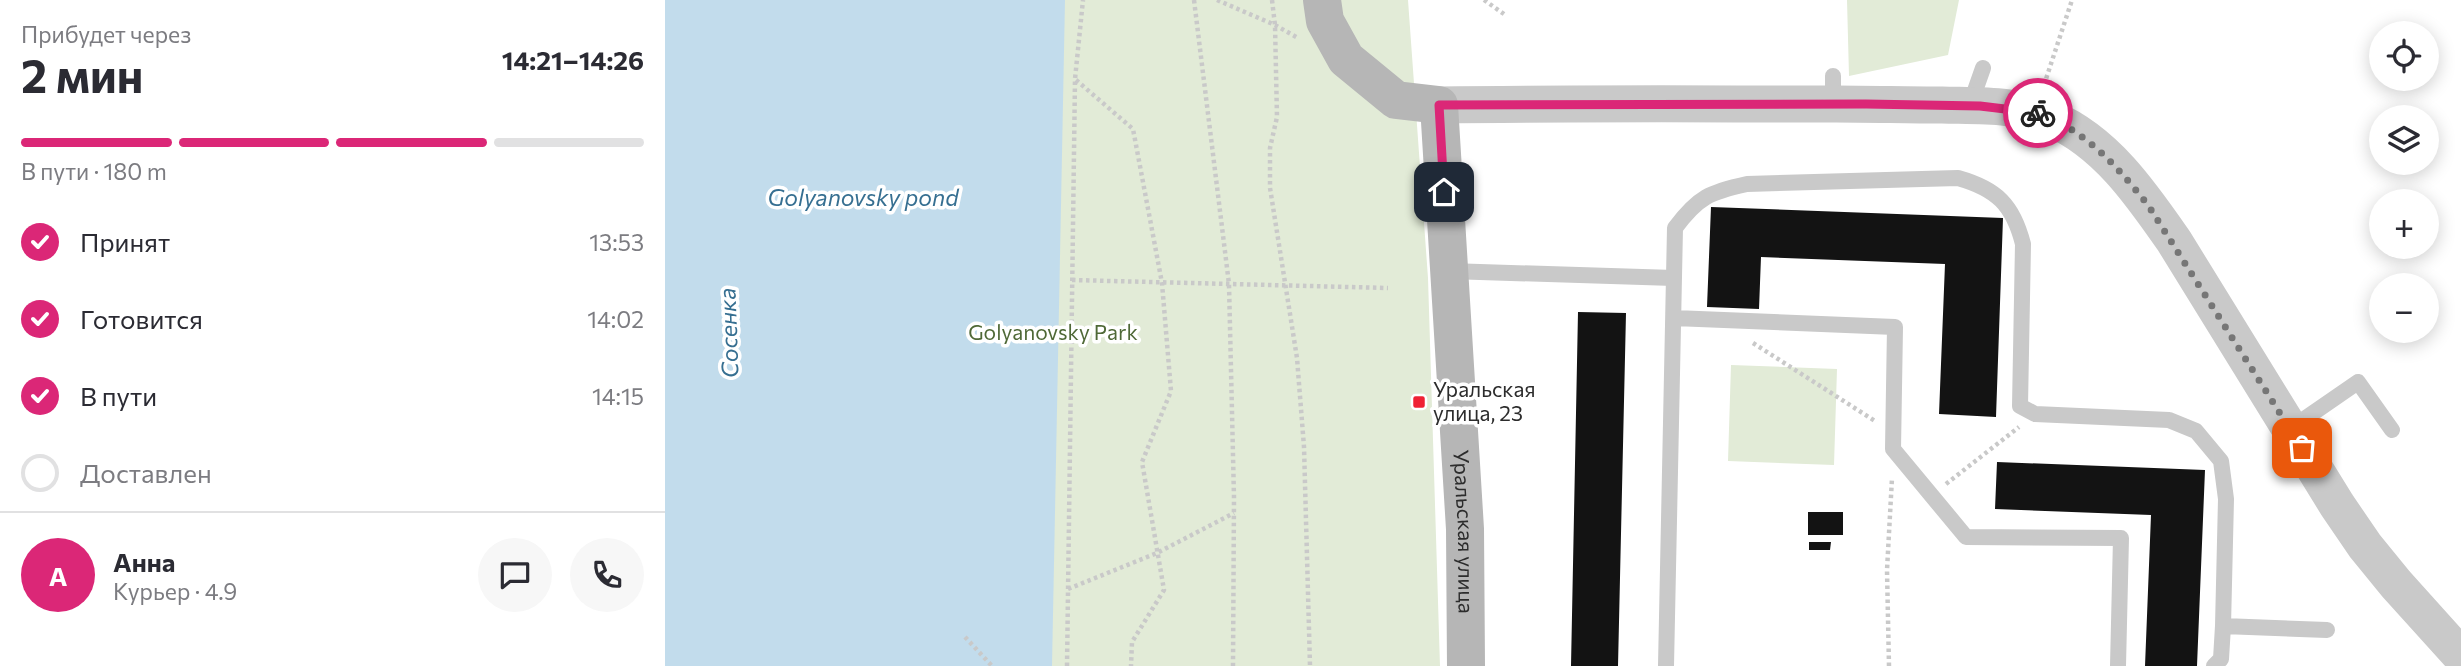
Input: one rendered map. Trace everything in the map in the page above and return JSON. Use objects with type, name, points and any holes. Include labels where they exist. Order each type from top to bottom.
[{"type":"main road","points":[[1322,0],[1325,20],[1346,59],[1397,100],[1439,105]]},
{"type":"main road","name":"Уральская улица","points":[[1439,105],[1465,541],[1466,666]]},
{"type":"street","points":[[1439,105],[1833,90],[2035,112],[2054,119],[2101,151],[2133,186],[2173,241],[2365,546],[2461,656]]},
{"type":"lane","points":[[1970,106],[1983,68]]},
{"type":"lane","points":[[1666,666],[1675,228],[1691,207],[1716,190],[1747,184],[1958,178],[1984,185],[2002,201],[2018,225],[2024,244],[2020,406],[2035,414],[2168,421],[2196,431],[2221,461],[2226,499],[2223,626],[2221,659],[2214,666]]},
{"type":"lane","points":[[1449,271],[1674,278]]},
{"type":"lane","points":[[1674,317],[1895,327],[1893,441],[1931,495],[1966,537],[2121,538],[2118,666]]},
{"type":"lane","points":[[2290,429],[2358,382],[2392,430]]},
{"type":"lane","points":[[2223,626],[2327,631]]},
{"type":"path","points":[[1067,666],[1075,79],[1083,0]]},
{"type":"path","points":[[1194,0],[1229,284],[1234,513],[1233,666]]},
{"type":"path","points":[[1217,0],[1275,25],[1301,40]]},
{"type":"path","points":[[1272,0],[1277,117],[1270,148],[1270,188],[1297,358],[1304,447],[1310,666]]},
{"type":"path","points":[[1484,0],[1504,14]]},
{"type":"path","points":[[2035,112],[2070,0]]},
{"type":"path","points":[[1075,79],[1133,129],[1161,283],[1171,391],[1142,462],[1164,590],[1132,642],[1131,666]]},
{"type":"path","points":[[1072,280],[1388,288]]},
{"type":"path","points":[[1717,319],[1893,441],[1887,570],[1889,666]]},
{"type":"path","points":[[1931,495],[2035,414]]},
{"type":"path","points":[[1068,589],[1157,554],[1234,513]]},
{"type":"path","points":[[965,637],[992,666]]},
{"type":"green space","name":"Golyanovsky Park","points":[[665,0],[1408,0],[1428,278],[1440,666],[665,666]]},
{"type":"green space","points":[[1847,0],[1959,0],[1948,55],[1849,76]]},
{"type":"green space","points":[[1731,365],[1837,369],[1834,465],[1728,461]]},
{"type":"water","name":"Golyanovsky pond","points":[[665,0],[1065,0],[1052,666],[665,666]]},
{"type":"building","points":[[1711,207],[2003,218],[1996,417],[1939,414],[1945,264],[1761,257],[1759,309],[1707,307]]},
{"type":"building","points":[[1578,312],[1626,313],[1618,666],[1571,666]]},
{"type":"building","points":[[1997,462],[2205,470],[2197,666],[2145,666],[2151,515],[1995,509]]},
{"type":"building","points":[[1808,512],[1843,512],[1843,535],[1808,535]]},
{"type":"building","points":[[1809,542],[1831,542],[1830,550],[1809,550]]},
{"type":"way so far","points":[[2038,113],[2078,133],[2126,176],[2173,241],[2302,448]]},
{"type":"place","name":"Уральская улица, 23","points":[[1419,402]]},
{"type":"route","points":[[1444,192],[1439,105],[1866,104],[1980,106],[2038,113]]},
{"type":"water label","name":"Сосенка","points":[[729,333]]}]
